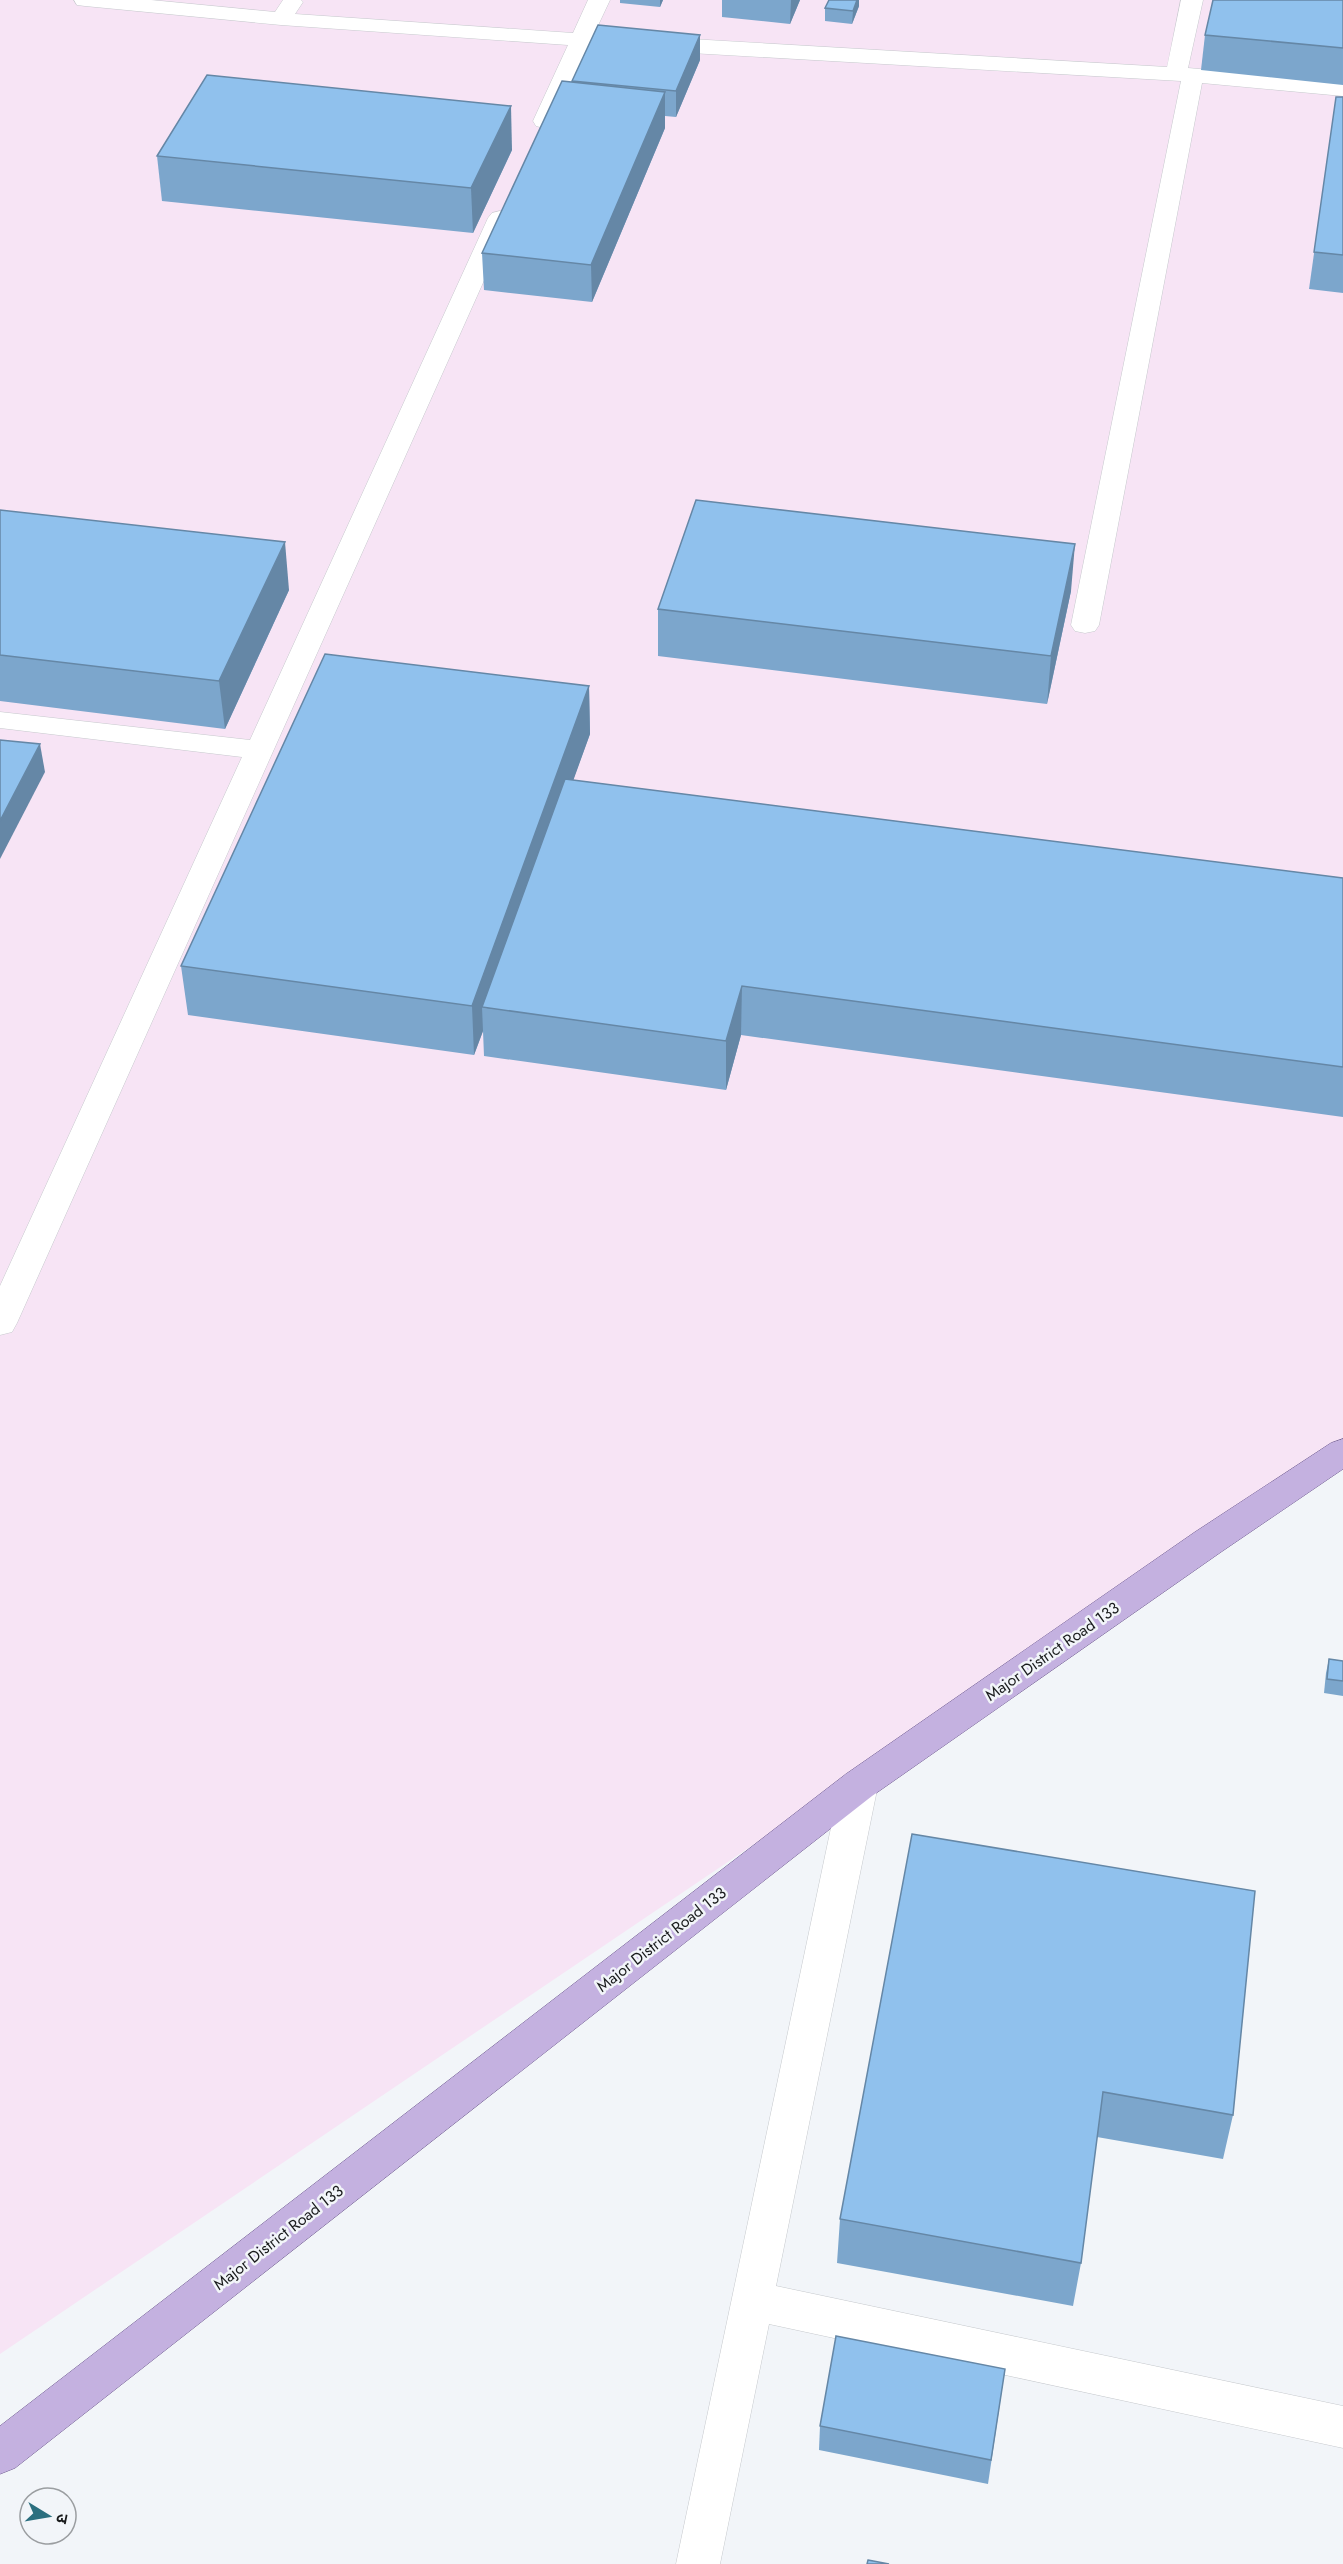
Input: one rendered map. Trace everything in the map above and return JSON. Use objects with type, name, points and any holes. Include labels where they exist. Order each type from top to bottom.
[{"type":"main road","name":"Major District Road 133","points":[[0,2453],[860,1785],[1208,1542],[1343,1452]]},
{"type":"street","points":[[85,0],[281,19],[617,42]]},
{"type":"street","points":[[281,19],[293,0]]},
{"type":"street","points":[[532,149],[599,0]]},
{"type":"street","points":[[1085,625],[1184,75],[1192,0]]},
{"type":"street","points":[[641,43],[1184,75],[1343,89]]},
{"type":"street","points":[[0,1323],[512,193]]},
{"type":"street","points":[[0,720],[258,750]]},
{"type":"street","points":[[698,2564],[860,1785]]},
{"type":"street","points":[[753,2301],[1343,2427]]},
{"type":"shaded area","points":[[0,0],[1343,0],[1343,1446],[0,2354]]},
{"type":"building","points":[[829,0],[857,0],[853,11],[825,8]]},
{"type":"building","points":[[1213,0],[1343,0],[1343,48],[1205,35]]},
{"type":"building","points":[[598,25],[700,35],[676,91],[572,81]]},
{"type":"building","points":[[207,75],[511,106],[471,188],[157,156]]},
{"type":"building","points":[[562,81],[665,92],[591,265],[482,253]]},
{"type":"building","points":[[1336,97],[1343,97],[1343,255],[1314,252]]},
{"type":"building","points":[[696,500],[1075,544],[1051,656],[658,609]]},
{"type":"building","points":[[0,510],[285,542],[219,681],[0,655]]},
{"type":"building","points":[[325,654],[589,686],[472,1006],[181,966]]},
{"type":"building","points":[[0,740],[40,744],[0,821]]},
{"type":"building","points":[[565,779],[1343,878],[1343,1067],[742,986],[726,1041],[482,1007]]},
{"type":"building","points":[[1329,1659],[1343,1661],[1343,1681],[1327,1679]]},
{"type":"building","points":[[912,1834],[1255,1891],[1233,2115],[1103,2092],[1081,2263],[840,2219]]},
{"type":"building","points":[[836,2336],[1005,2369],[991,2460],[820,2426]]},
{"type":"building","points":[[868,2560],[889,2564],[867,2564]]}]
